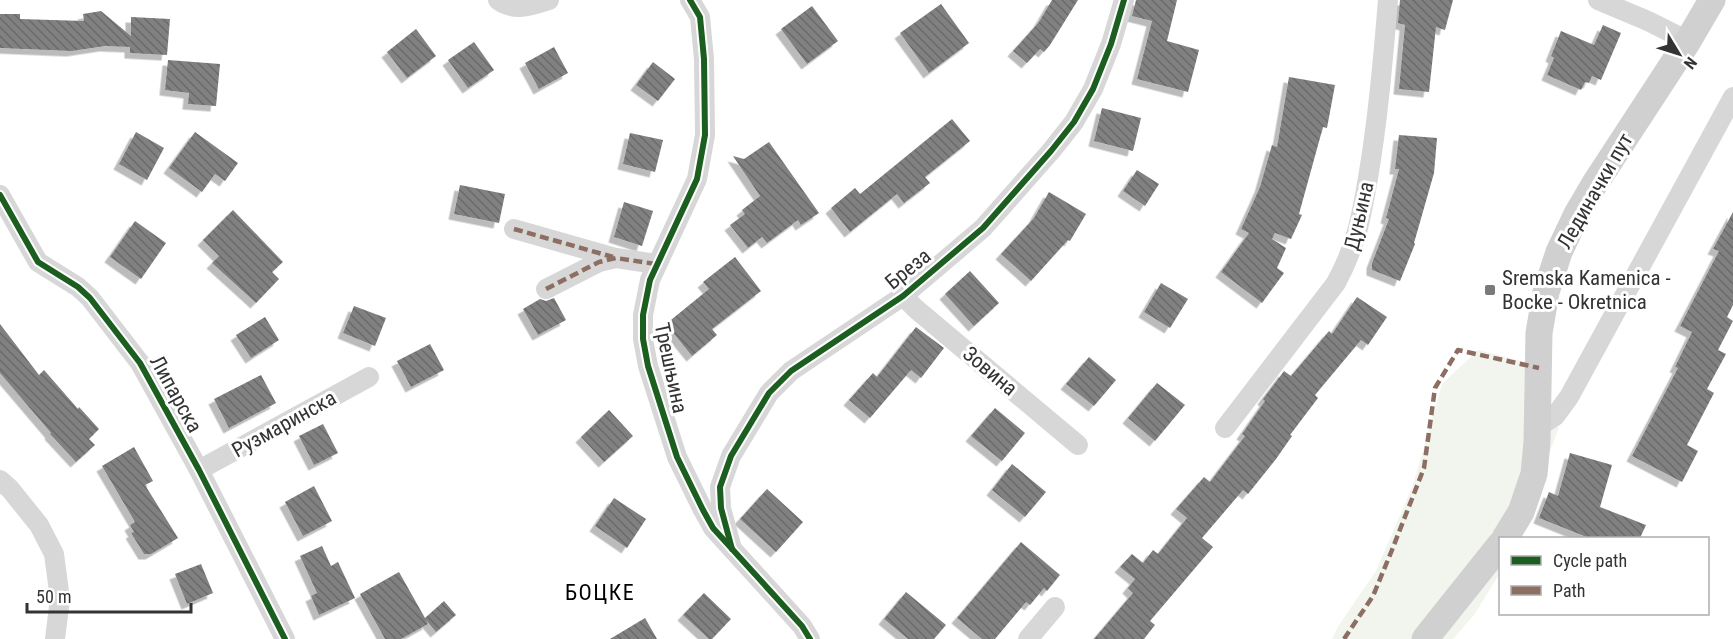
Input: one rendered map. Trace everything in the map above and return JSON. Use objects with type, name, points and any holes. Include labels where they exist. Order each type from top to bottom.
[{"type":"main road","name":"Лединачки пут","points":[[1506,537],[1521,512],[1529,493],[1535,465],[1539,333],[1546,292],[1559,252],[1594,186],[1712,0]]},
{"type":"main road","points":[[1425,639],[1499,546]]},
{"type":"street","points":[[498,0],[505,5],[523,8],[549,0]]},
{"type":"street","name":"Трешњина","points":[[690,0],[700,17],[704,59],[705,135],[697,179],[650,280],[643,315],[643,339],[648,366],[677,457],[693,493],[713,528],[802,626],[810,639]]},
{"type":"street","name":"Бреза","points":[[732,549],[722,508],[720,487],[731,456],[769,393],[791,371],[903,296],[983,228],[1074,122],[1093,89],[1111,44],[1124,0]]},
{"type":"street","name":"Дуњина","points":[[1225,428],[1336,283],[1348,260],[1359,230],[1372,152],[1389,0]]},
{"type":"street","points":[[1598,0],[1688,41]]},
{"type":"street","points":[[1536,428],[1555,416],[1569,397],[1733,97]]},
{"type":"street","name":"Липарска","points":[[0,195],[38,262],[78,287],[90,298],[141,363],[199,470],[285,639]]},
{"type":"street","points":[[514,229],[616,258],[656,264]]},
{"type":"street","points":[[546,289],[599,262],[616,258]]},
{"type":"street","name":"Зовина","points":[[903,296],[1078,445]]},
{"type":"street","name":"Рузмаринска","points":[[199,470],[369,377]]},
{"type":"street","points":[[0,480],[39,525],[54,554],[60,599],[55,639]]},
{"type":"street","points":[[1028,639],[1055,607]]},
{"type":"shaded area","points":[[1478,350],[1525,362],[1531,423],[1559,427],[1518,537],[1499,537],[1499,575],[1474,615],[1453,639],[1332,639],[1376,571],[1413,485],[1442,384]]},
{"type":"building","points":[[1052,0],[1078,0],[1050,45],[1044,52],[1040,49],[1027,63],[1013,51],[1039,22]]},
{"type":"building","points":[[1136,0],[1177,0],[1167,41],[1199,50],[1188,92],[1137,79],[1152,21],[1132,16]]},
{"type":"building","points":[[1400,0],[1453,0],[1445,30],[1436,27],[1429,92],[1399,89],[1405,25],[1398,23]]},
{"type":"building","points":[[941,4],[969,43],[929,73],[900,33]]},
{"type":"building","points":[[812,6],[838,41],[807,64],[781,29]]},
{"type":"building","points":[[101,11],[131,36],[131,17],[170,19],[167,55],[130,53],[130,47],[105,46],[72,51],[0,48],[0,14],[20,14],[20,19],[84,21],[83,14]]},
{"type":"building","points":[[1603,25],[1621,33],[1601,80],[1592,76],[1589,83],[1585,82],[1581,90],[1547,75],[1554,58],[1551,56],[1561,31],[1594,45]]},
{"type":"building","points":[[416,29],[436,56],[407,78],[387,52]]},
{"type":"building","points":[[474,42],[494,70],[468,88],[448,60]]},
{"type":"building","points":[[554,47],[568,73],[539,89],[525,63]]},
{"type":"building","points":[[168,60],[220,64],[216,106],[188,104],[189,93],[165,90]]},
{"type":"building","points":[[653,62],[675,79],[658,101],[636,85]]},
{"type":"building","points":[[1289,77],[1335,85],[1327,128],[1323,127],[1299,214],[1302,215],[1291,239],[1275,233],[1272,239],[1286,248],[1277,268],[1284,273],[1262,303],[1221,272],[1249,233],[1241,229],[1260,187],[1272,145],[1277,147]]},
{"type":"building","points":[[1102,108],[1141,118],[1133,151],[1094,141]]},
{"type":"building","points":[[952,119],[970,141],[925,177],[930,183],[904,203],[897,194],[850,232],[831,208],[855,188],[860,194]]},
{"type":"building","points":[[136,132],[164,148],[147,180],[119,164]]},
{"type":"building","points":[[195,132],[238,163],[225,181],[215,174],[202,192],[169,168]]},
{"type":"building","points":[[630,133],[663,140],[655,172],[623,164]]},
{"type":"building","points":[[1399,135],[1437,138],[1434,173],[1415,244],[1400,281],[1372,270],[1372,263],[1389,219],[1386,218],[1399,169],[1395,169]]},
{"type":"building","points":[[769,142],[819,213],[801,225],[798,220],[767,243],[762,237],[748,248],[730,225],[745,214],[742,210],[760,196],[733,156],[744,159]]},
{"type":"building","points":[[1137,170],[1159,184],[1145,206],[1123,191]]},
{"type":"building","points":[[460,185],[505,194],[499,223],[454,214]]},
{"type":"building","points":[[1049,192],[1086,214],[1070,241],[1068,240],[1031,281],[1001,254],[1034,218]]},
{"type":"building","points":[[624,202],[653,211],[642,246],[614,237]]},
{"type":"building","points":[[233,210],[283,262],[272,272],[279,279],[256,303],[212,263],[219,256],[203,240]]},
{"type":"building","points":[[1733,212],[1733,305],[1727,317],[1733,321],[1718,350],[1726,354],[1707,389],[1714,393],[1687,445],[1698,451],[1682,482],[1632,456],[1678,368],[1675,367],[1692,332],[1680,326],[1719,251],[1713,249]]},
{"type":"building","points":[[135,221],[166,243],[141,279],[110,257]]},
{"type":"building","points":[[735,257],[761,291],[712,329],[717,335],[692,356],[666,324],[709,289],[703,282]]},
{"type":"building","points":[[970,271],[999,303],[974,326],[945,294]]},
{"type":"building","points":[[1161,283],[1188,299],[1170,328],[1144,312]]},
{"type":"building","points":[[1357,297],[1387,317],[1368,345],[1361,340],[1315,395],[1318,398],[1290,435],[1292,436],[1276,459],[1248,494],[1243,490],[1202,538],[1213,547],[1150,621],[1155,625],[1144,639],[1094,639],[1133,593],[1128,588],[1135,579],[1120,567],[1132,554],[1143,563],[1153,550],[1158,554],[1187,518],[1176,509],[1204,477],[1210,482],[1245,436],[1242,434],[1265,401],[1263,399],[1284,371],[1291,376],[1329,331],[1332,334]]},
{"type":"building","points":[[554,298],[566,320],[538,335],[523,309],[540,299],[546,301]]},
{"type":"building","points":[[354,306],[386,318],[375,346],[343,333]]},
{"type":"building","points":[[265,317],[279,340],[251,358],[236,335]]},
{"type":"building","points":[[0,324],[39,375],[44,370],[99,429],[89,439],[95,445],[76,462],[0,373]]},
{"type":"building","points":[[916,327],[944,348],[921,378],[911,370],[870,418],[849,400],[873,373],[877,377]]},
{"type":"building","points":[[430,344],[444,370],[411,387],[397,361]]},
{"type":"building","points":[[1089,357],[1116,380],[1094,406],[1066,384]]},
{"type":"building","points":[[261,375],[276,403],[229,428],[214,399]]},
{"type":"building","points":[[1157,383],[1185,405],[1155,441],[1128,418]]},
{"type":"building","points":[[995,408],[1025,433],[1002,461],[971,436]]},
{"type":"building","points":[[609,410],[633,436],[604,462],[581,437]]},
{"type":"building","points":[[323,424],[338,453],[314,465],[299,436]]},
{"type":"building","points":[[134,447],[153,481],[145,485],[178,538],[151,554],[144,554],[131,533],[134,532],[130,525],[135,522],[102,466]]},
{"type":"building","points":[[1570,453],[1612,465],[1600,507],[1646,525],[1640,537],[1586,537],[1539,518],[1549,492],[1558,496]]},
{"type":"building","points":[[1012,464],[1046,492],[1025,517],[992,490]]},
{"type":"building","points":[[314,486],[332,521],[303,536],[285,502]]},
{"type":"building","points":[[767,489],[803,522],[776,552],[740,519]]},
{"type":"building","points":[[614,498],[646,519],[627,548],[595,526]]},
{"type":"building","points":[[1021,542],[1060,575],[1047,591],[1044,588],[1030,605],[1026,602],[995,639],[982,639],[957,618]]},
{"type":"building","points":[[322,546],[331,566],[338,562],[355,598],[319,615],[311,596],[317,593],[300,556]]},
{"type":"building","points":[[201,564],[213,593],[187,604],[175,574]]},
{"type":"building","points":[[399,572],[425,618],[444,601],[456,615],[436,632],[426,620],[428,624],[401,639],[385,639],[360,594]]},
{"type":"building","points":[[906,592],[946,625],[934,639],[908,639],[884,619]]},
{"type":"building","points":[[704,593],[731,619],[712,639],[709,639],[683,615]]},
{"type":"building","points":[[645,618],[657,639],[610,639]]},
{"type":"marked path","points":[[514,229],[613,257]]},
{"type":"marked path","points":[[546,289],[599,262],[616,258],[656,264]]},
{"type":"marked path","points":[[1344,639],[1373,596],[1392,550],[1424,468],[1435,388],[1458,350],[1539,368]]},
{"type":"cycle path","points":[[690,0],[700,17],[704,59],[705,135],[697,179],[650,280],[643,315],[643,339],[648,366],[677,457],[713,528],[802,626],[810,639]]},
{"type":"cycle path","points":[[732,549],[721,508],[720,487],[731,456],[769,393],[791,371],[903,296],[983,228],[1074,122],[1093,89],[1111,44],[1124,0]]},
{"type":"cycle path","points":[[0,195],[38,262],[78,287],[90,298],[140,363],[199,470],[285,639]]},
{"type":"place","name":"Sremska Kamenica - Bocke - Okretnica","points":[[1490,290]]},
{"type":"district","name":"БОЦКЕ","points":[[600,592]]}]
